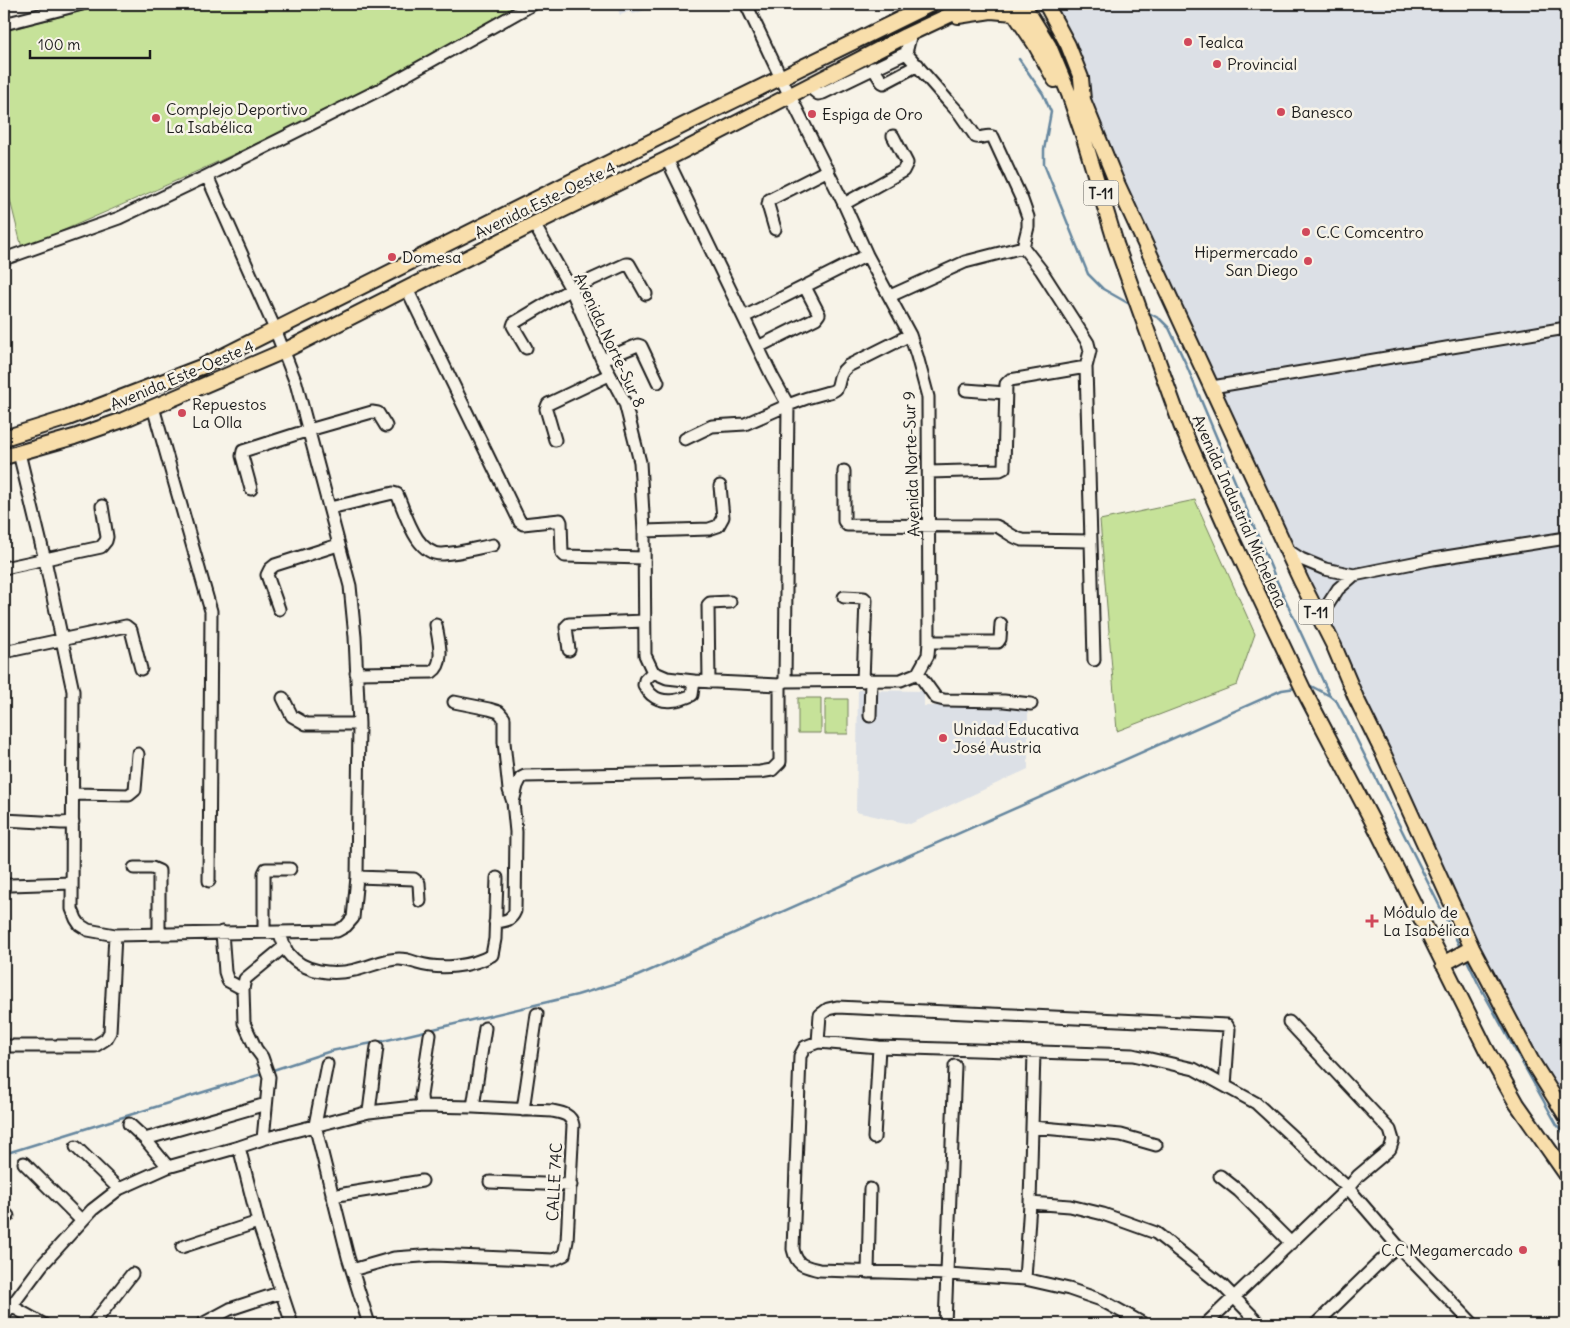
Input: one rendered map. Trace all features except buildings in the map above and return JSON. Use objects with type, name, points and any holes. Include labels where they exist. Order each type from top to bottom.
[{"type":"main road","points":[[4,438],[68,418],[201,367],[688,123],[931,4]]},
{"type":"main road","name":"Avenida Este-Oeste 4","points":[[4,457],[74,437],[152,407],[284,351],[667,159],[911,33],[974,4]]},
{"type":"main road","name":"T-11","points":[[1034,4],[1077,100]]},
{"type":"main road","name":"Avenida Industrial Michelena","points":[[1048,6],[1068,45],[1081,78],[1077,100],[1083,135],[1116,244],[1181,425],[1224,522],[1300,685],[1349,774],[1446,962],[1486,1049],[1517,1104],[1566,1174]]},
{"type":"main road","points":[[950,15],[1015,7]]},
{"type":"main road","name":"T-11","points":[[1015,7],[1053,45]]},
{"type":"main road","name":"Avenida Industrial Michelena","points":[[1015,7],[1060,90],[1077,100],[1324,627],[1469,949],[1530,1060],[1566,1116]]},
{"type":"main road","points":[[1446,962],[1469,949]]},
{"type":"street","points":[[4,24],[82,4]]},
{"type":"street","points":[[4,259],[119,218],[207,176],[381,89],[532,4]]},
{"type":"street","name":"Avenida Norte-Sur 9","points":[[746,4],[868,254],[910,335],[928,397],[929,642],[928,655],[918,673]]},
{"type":"street","points":[[906,53],[911,33]]},
{"type":"street","points":[[906,53],[960,114],[976,137],[993,136],[1028,217],[1028,227],[1023,247]]},
{"type":"street","points":[[808,86],[818,94],[823,93],[906,53]]},
{"type":"street","points":[[873,68],[884,83],[918,65]]},
{"type":"street","points":[[844,204],[903,171],[907,163],[893,136]]},
{"type":"street","points":[[513,802],[517,786],[521,778],[525,776],[750,772],[772,770],[780,762],[788,405],[667,159]]},
{"type":"street","points":[[775,229],[768,204],[769,200],[828,170]]},
{"type":"street","points":[[19,453],[45,560],[73,691],[72,909],[80,925],[88,930],[115,935],[337,931],[346,926],[353,918],[357,877],[359,724],[355,637],[350,586],[296,383],[275,329],[207,176]]},
{"type":"street","name":"Avenida Norte-Sur 8","points":[[534,224],[571,289],[602,360],[624,403],[640,462],[644,531],[645,655],[653,672]]},
{"type":"street","points":[[890,296],[965,262],[1023,247]]},
{"type":"street","points":[[1023,247],[1041,270],[1088,344],[1090,351],[1086,367],[1094,660]]},
{"type":"street","points":[[744,317],[868,254]]},
{"type":"street","points":[[526,348],[513,326],[514,323],[571,289],[626,264],[629,264],[646,294]]},
{"type":"street","points":[[758,347],[816,318],[819,314],[805,287]]},
{"type":"street","points":[[407,289],[520,522],[523,524],[560,520],[562,553],[565,556],[644,558]]},
{"type":"street","points":[[1212,387],[1566,328]]},
{"type":"street","points":[[685,439],[716,425],[745,424],[807,397],[834,391],[838,387],[838,379],[842,371],[848,366],[910,335]]},
{"type":"street","points":[[602,360],[638,345],[641,346],[658,382]]},
{"type":"street","points":[[929,472],[1000,470],[1004,468],[1006,384],[1010,380],[1086,367]]},
{"type":"street","points":[[555,440],[546,409],[548,404],[609,375]]},
{"type":"street","points":[[966,390],[1006,393]]},
{"type":"street","points":[[152,407],[211,611],[208,881]]},
{"type":"street","points":[[251,489],[242,456],[243,451],[372,412],[378,413],[386,426]]},
{"type":"street","points":[[844,471],[844,521],[847,525],[996,526],[1016,539],[1091,541]]},
{"type":"street","points":[[644,531],[709,529],[718,526],[723,517],[720,486]]},
{"type":"street","points":[[330,508],[392,492],[397,494],[416,538],[426,550],[441,555],[493,545]]},
{"type":"street","points":[[4,568],[101,547],[107,537],[102,506]]},
{"type":"street","points":[[1287,550],[1300,559],[1325,569],[1354,574],[1433,559],[1566,538]]},
{"type":"street","points":[[279,609],[267,576],[270,569],[275,565],[338,545]]},
{"type":"street","points":[[1324,627],[1327,606],[1338,589],[1354,574]]},
{"type":"street","points":[[844,597],[860,597],[866,600],[867,680],[870,716]]},
{"type":"street","points":[[708,682],[708,605],[710,603],[730,602]]},
{"type":"street","points":[[570,650],[566,627],[570,624],[644,621]]},
{"type":"street","points":[[929,642],[998,642],[1002,624]]},
{"type":"street","points":[[356,673],[432,672],[438,669],[440,662],[436,625]]},
{"type":"street","points":[[4,652],[126,626],[132,630],[141,669]]},
{"type":"street","points":[[694,681],[692,695],[680,700],[664,700],[653,697],[644,685],[645,680],[653,672],[667,678],[694,681],[783,683],[901,680],[918,673],[936,698],[1031,704]]},
{"type":"street","points":[[283,698],[292,716],[306,724],[359,724]]},
{"type":"street","points":[[454,702],[489,708],[499,712],[504,718],[508,790],[513,802],[516,832],[515,911],[510,919],[495,922]]},
{"type":"street","points":[[73,794],[129,795],[135,790],[138,754]]},
{"type":"street","points":[[4,820],[73,822]]},
{"type":"street","points":[[134,868],[152,868],[159,871],[159,934]]},
{"type":"street","points":[[264,932],[264,873],[266,869],[290,869]]},
{"type":"street","points":[[357,877],[414,879],[419,882],[420,900]]},
{"type":"street","points":[[279,932],[288,953],[311,969],[326,972],[356,970],[371,964],[396,959],[407,959],[417,963],[442,966],[454,966],[482,960],[492,955],[495,939],[497,878]]},
{"type":"street","points":[[4,886],[72,882]]},
{"type":"street","points":[[222,932],[225,972],[228,981],[243,989]]},
{"type":"street","points":[[4,1046],[95,1046],[106,1039],[110,1032],[115,935]]},
{"type":"street","points":[[263,1139],[270,1077],[244,1023],[243,989],[245,979],[285,946]]},
{"type":"street","points":[[818,1042],[820,1015],[828,1009],[838,1007],[1227,1025],[1229,1028],[1225,1086]]},
{"type":"street","points":[[4,1316],[8,1304],[92,1210],[119,1189],[168,1167],[263,1139],[369,1112],[422,1106],[523,1110],[537,1014]]},
{"type":"street","points":[[1206,1324],[1348,1188],[1358,1176],[1390,1149],[1393,1140],[1390,1130],[1289,1022]]},
{"type":"street","points":[[473,1107],[484,1028]]},
{"type":"street","points":[[422,1106],[430,1035]]},
{"type":"street","points":[[1144,1324],[1101,1300],[1070,1289],[1025,1279],[948,1274],[819,1270],[803,1266],[796,1260],[793,1249],[800,1056],[805,1047],[818,1042],[878,1047],[1133,1055],[1194,1069],[1256,1103],[1348,1188],[1398,1246],[1473,1324]]},
{"type":"street","points":[[874,1138],[878,1047]]},
{"type":"street","points":[[369,1112],[377,1048]]},
{"type":"street","points":[[1025,1279],[1030,1203],[1034,1052]]},
{"type":"street","points":[[327,1064],[315,1125],[352,1270],[369,1324]]},
{"type":"street","points":[[944,1324],[948,1274],[955,1066]]},
{"type":"street","points":[[144,1139],[266,1104]]},
{"type":"street","name":"CALLE 74C","points":[[352,1270],[394,1258],[435,1254],[553,1260],[564,1255],[568,1241],[572,1119],[565,1113],[523,1110]]},
{"type":"street","points":[[129,1124],[168,1167]]},
{"type":"street","points":[[1032,1127],[1121,1136],[1156,1145]]},
{"type":"street","points":[[76,1146],[119,1189]]},
{"type":"street","points":[[239,1147],[258,1222],[292,1324]]},
{"type":"street","points":[[24,1163],[82,1220]]},
{"type":"street","points":[[1220,1176],[1239,1191],[1291,1243]]},
{"type":"street","points":[[332,1196],[422,1181]]},
{"type":"street","points":[[490,1182],[571,1185]]},
{"type":"street","points":[[868,1272],[870,1189]]},
{"type":"street","points":[[1030,1203],[1070,1206],[1095,1212],[1156,1233],[1223,1286],[1260,1324]]},
{"type":"street","points":[[182,1247],[258,1222]]},
{"type":"street","points":[[1316,1324],[1398,1246]]},
{"type":"street","points":[[93,1324],[132,1274]]},
{"type":"street","points":[[202,1324],[230,1309],[282,1292]]},
{"type":"street","points":[[8,1304],[43,1324]]},
{"type":"shaded area","points":[[616,4],[664,4],[633,14],[631,11],[620,15]]},
{"type":"shaded area","points":[[1046,4],[1566,4],[1566,1104],[1500,1001],[1212,387]]},
{"type":"shaded area","name":"Unidad Educativa José Austria","points":[[858,690],[924,691],[924,706],[1028,706],[1028,769],[910,824],[856,812]]},
{"type":"green space","name":"Complejo Deportivo La Isabélica","points":[[109,4],[531,4],[289,128],[156,190],[22,248],[4,176],[4,31]]},
{"type":"green space","points":[[1195,500],[1255,634],[1237,685],[1117,731],[1100,520]]},
{"type":"green space","points":[[798,698],[821,698],[821,733],[798,733]]},
{"type":"green space","points":[[825,699],[848,699],[848,734],[825,734]]},
{"type":"waterway","points":[[1019,59],[1043,94],[1051,112],[1044,150],[1044,164],[1088,274],[1103,289],[1133,306]]},
{"type":"waterway","points":[[1145,311],[1160,319],[1169,328],[1275,577],[1330,696],[1337,702],[1351,728],[1461,949]]},
{"type":"waterway","points":[[1307,686],[1311,686],[1330,696]]},
{"type":"waterway","points":[[270,1071],[331,1051],[383,1041],[577,995],[633,978],[1282,690],[1296,688]]},
{"type":"waterway","points":[[1465,956],[1479,985],[1557,1125],[1566,1136]]},
{"type":"waterway","points":[[4,1154],[265,1073]]},
{"type":"place","name":"Tealca","points":[[1188,42]]},
{"type":"place","name":"Provincial","points":[[1217,64]]},
{"type":"place","name":"Banesco","points":[[1281,112]]},
{"type":"place","name":"Espiga de Oro","points":[[812,114]]},
{"type":"place","name":"Complejo Deportivo La Isabélica","points":[[156,118]]},
{"type":"place","name":"C.C Comcentro","points":[[1306,232]]},
{"type":"place","name":"Domesa","points":[[392,257]]},
{"type":"place","name":"Hipermercado San Diego","points":[[1308,261]]},
{"type":"place","name":"Repuestos La Olla","points":[[182,413]]},
{"type":"place","name":"Unidad Educativa José Austria","points":[[943,738]]},
{"type":"place","name":"Módulo de La Isabélica","points":[[1372,921]]},
{"type":"place","name":"C.C Megamercado","points":[[1523,1250]]}]
